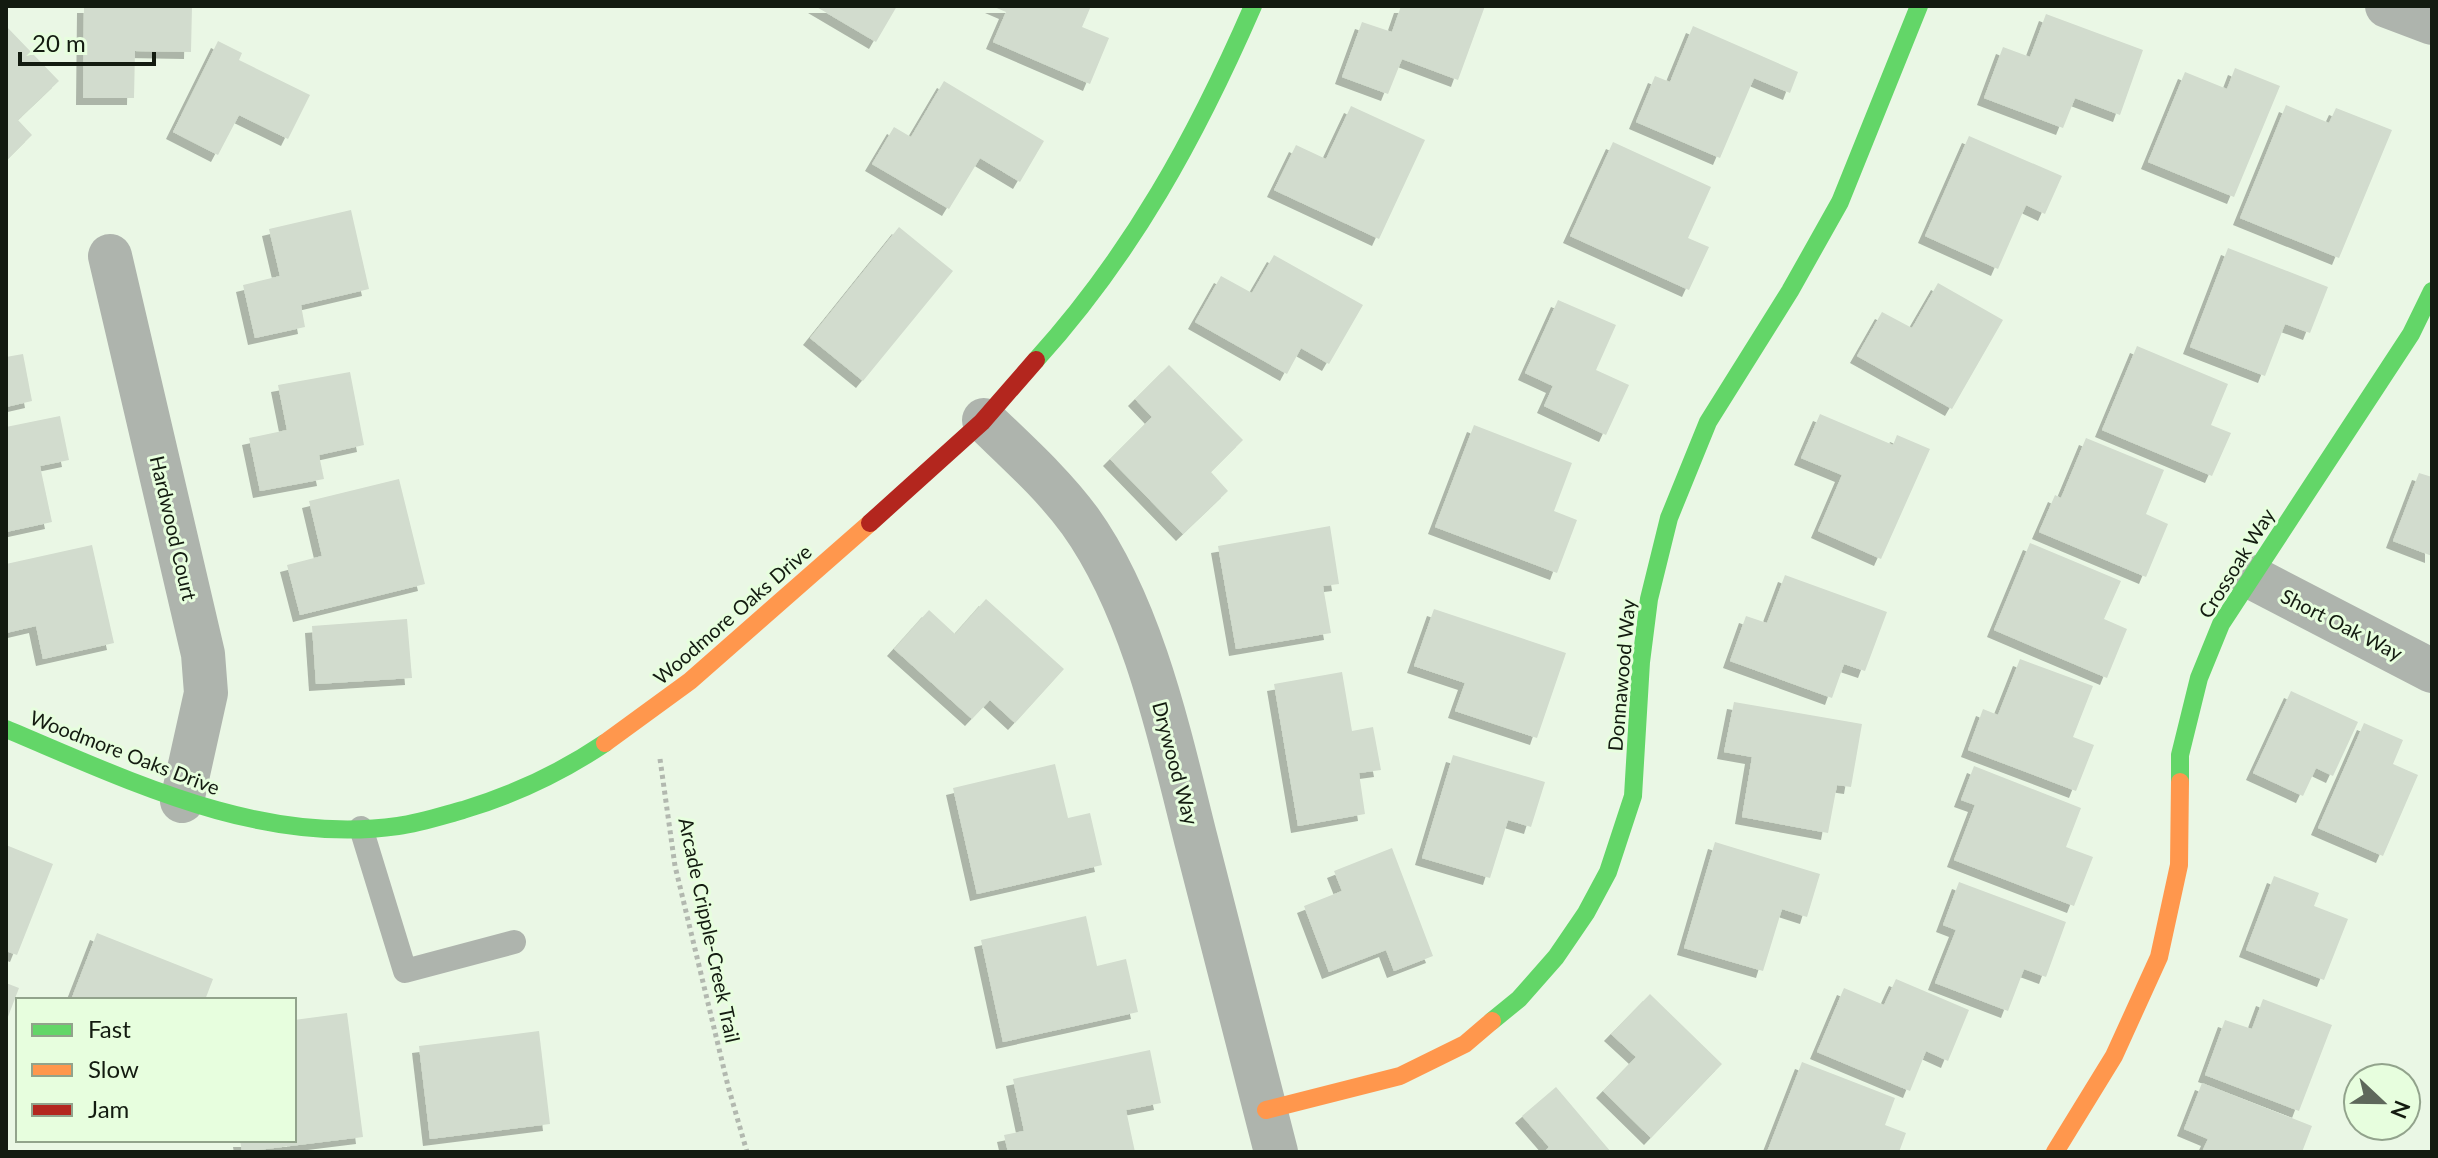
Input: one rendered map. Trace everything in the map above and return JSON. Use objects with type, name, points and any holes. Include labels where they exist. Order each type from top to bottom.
[{"type":"street","name":"Woodmore Oaks Drive","points":[[6,729],[182,801],[242,818],[316,829],[391,827],[464,811],[500,799],[575,762],[649,714],[712,663],[984,420],[1086,302],[1136,231],[1182,157],[1222,79],[1253,6]]},
{"type":"street","name":"Donnawood Way","points":[[1266,1110],[1400,1076],[1465,1044],[1519,999],[1556,957],[1586,913],[1608,872],[1633,796],[1641,662],[1649,599],[1669,518],[1708,422],[1790,291],[1840,202],[1919,6]]},
{"type":"street","points":[[2387,6],[2432,23]]},
{"type":"street","name":"Hardwood Court","points":[[110,256],[203,654],[206,693],[182,801]]},
{"type":"street","name":"Crossoak Way","points":[[2055,1152],[2114,1056],[2159,957],[2179,865],[2180,755],[2204,665],[2221,624],[2411,334],[2432,291]]},
{"type":"street","name":"Drywood Way","points":[[984,420],[1038,473],[1080,521],[1112,575],[1143,649],[1168,728],[1276,1152]]},
{"type":"street","name":"Short Oak Way","points":[[2251,577],[2432,671]]},
{"type":"lane","points":[[361,828],[405,971],[514,942]]},
{"type":"path","name":"Arcade Cripple-Creek Trail","points":[[649,714],[662,768],[675,866],[747,1152]]},
{"type":"building","points":[[84,6],[192,6],[191,52],[135,51],[134,98],[83,98]]},
{"type":"building","points":[[815,6],[897,6],[876,42]]},
{"type":"building","points":[[992,6],[1091,6],[1082,27],[1109,38],[1090,84],[993,42],[1006,12]]},
{"type":"building","points":[[1401,6],[1485,6],[1458,80],[1402,59],[1388,94],[1342,77],[1362,22],[1392,32]]},
{"type":"building","points":[[2046,14],[2143,50],[2120,115],[2075,98],[2063,128],[1984,98],[2003,47],[2030,57]]},
{"type":"building","points":[[6,26],[59,81],[18,120],[32,135],[6,161]]},
{"type":"building","points":[[1693,26],[1798,72],[1790,93],[1754,78],[1720,158],[1636,122],[1655,76],[1670,82]]},
{"type":"building","points":[[218,41],[242,53],[239,60],[310,95],[288,139],[239,115],[218,155],[173,132]]},
{"type":"building","points":[[2235,68],[2280,86],[2234,197],[2148,162],[2185,72],[2227,89]]},
{"type":"building","points":[[944,81],[1044,141],[1020,182],[980,158],[949,209],[872,164],[894,127],[911,137]]},
{"type":"building","points":[[2286,105],[2329,123],[2336,108],[2392,130],[2339,258],[2240,218]]},
{"type":"building","points":[[1351,106],[1425,140],[1379,239],[1274,190],[1296,145],[1326,159]]},
{"type":"building","points":[[1969,136],[2062,176],[2045,214],[2026,205],[1998,269],[1925,236]]},
{"type":"building","points":[[1613,142],[1711,187],[1688,238],[1709,247],[1689,290],[1570,236]]},
{"type":"building","points":[[351,210],[369,289],[301,305],[305,327],[255,338],[243,285],[280,276],[269,229]]},
{"type":"building","points":[[899,227],[953,271],[863,381],[810,338]]},
{"type":"building","points":[[2228,248],[2328,287],[2310,333],[2285,324],[2265,376],[2190,347]]},
{"type":"building","points":[[1274,255],[1363,305],[1329,364],[1301,348],[1287,374],[1195,322],[1221,276],[1252,293]]},
{"type":"building","points":[[1938,283],[2003,320],[1952,409],[1857,356],[1882,312],[1912,328]]},
{"type":"building","points":[[1558,300],[1616,325],[1596,370],[1629,385],[1606,435],[1544,406],[1553,386],[1525,373]]},
{"type":"building","points":[[2137,346],[2228,384],[2211,425],[2231,433],[2212,476],[2102,430]]},
{"type":"building","points":[[23,354],[32,401],[6,407],[6,357]]},
{"type":"building","points":[[1169,365],[1243,440],[1211,472],[1228,491],[1183,534],[1110,459],[1152,417],[1135,399]]},
{"type":"building","points":[[350,372],[364,445],[319,455],[324,479],[260,491],[249,438],[287,430],[278,385]]},
{"type":"building","points":[[1820,414],[1893,445],[1897,435],[1930,449],[1881,559],[1818,531],[1842,475],[1801,458]]},
{"type":"building","points":[[60,416],[69,460],[40,466],[52,522],[6,532],[6,427]]},
{"type":"building","points":[[1474,425],[1572,463],[1554,511],[1577,520],[1557,573],[1435,527]]},
{"type":"building","points":[[2086,438],[2164,470],[2146,514],[2168,524],[2146,577],[2039,532],[2055,495],[2061,498]]},
{"type":"building","points":[[2419,473],[2432,477],[2432,556],[2393,541]]},
{"type":"building","points":[[399,479],[425,584],[300,615],[287,565],[322,556],[309,501]]},
{"type":"building","points":[[1330,526],[1339,584],[1323,586],[1331,633],[1236,649],[1218,546]]},
{"type":"building","points":[[2030,543],[2121,581],[2104,619],[2127,629],[2107,678],[1994,630]]},
{"type":"building","points":[[92,545],[114,643],[43,659],[36,626],[6,633],[6,564]]},
{"type":"building","points":[[1785,575],[1887,612],[1865,671],[1844,664],[1832,698],[1730,661],[1746,616],[1767,623]]},
{"type":"building","points":[[986,599],[1064,669],[1015,723],[990,700],[972,719],[894,649],[929,610],[955,634]]},
{"type":"building","points":[[1434,609],[1566,653],[1537,738],[1455,711],[1465,683],[1414,666]]},
{"type":"building","points":[[407,619],[412,678],[316,684],[312,626]]},
{"type":"building","points":[[2020,659],[2093,686],[2073,737],[2094,745],[2076,791],[1968,750],[1983,709],[1998,715]]},
{"type":"building","points":[[1342,672],[1352,731],[1373,727],[1381,770],[1359,773],[1365,814],[1298,826],[1274,684]]},
{"type":"building","points":[[2291,691],[2358,722],[2333,776],[2316,768],[2303,796],[2253,773]]},
{"type":"building","points":[[1734,702],[1862,724],[1851,787],[1837,785],[1828,833],[1742,817],[1752,757],[1724,752]]},
{"type":"building","points":[[2364,723],[2403,740],[2393,764],[2418,775],[2383,856],[2318,828]]},
{"type":"building","points":[[1453,755],[1545,782],[1531,827],[1508,820],[1490,878],[1422,858]]},
{"type":"building","points":[[1055,764],[1068,818],[1090,813],[1102,865],[977,894],[953,788]]},
{"type":"building","points":[[1974,766],[2081,808],[2066,847],[2093,857],[2074,906],[1954,860],[1975,805],[1961,800]]},
{"type":"building","points":[[1715,842],[1820,874],[1807,917],[1782,909],[1763,971],[1684,948]]},
{"type":"building","points":[[6,845],[53,864],[17,955],[6,951]]},
{"type":"building","points":[[1392,848],[1433,956],[1394,971],[1386,950],[1329,972],[1304,906],[1342,891],[1334,871]]},
{"type":"building","points":[[2274,876],[2319,893],[2314,906],[2348,919],[2324,980],[2246,950]]},
{"type":"building","points":[[1959,882],[2066,922],[2046,977],[2024,969],[2008,1011],[1935,983],[1956,930],[1943,925]]},
{"type":"building","points":[[1086,916],[1097,966],[1126,959],[1138,1012],[1003,1042],[981,940]]},
{"type":"building","points":[[97,933],[213,979],[206,998],[72,998]]},
{"type":"building","points":[[1896,979],[1969,1010],[1948,1061],[1926,1051],[1910,1091],[1817,1052],[1844,988],[1884,1005]]},
{"type":"building","points":[[6,983],[19,988],[6,1022]]},
{"type":"building","points":[[1650,994],[1722,1064],[1651,1138],[1603,1091],[1636,1057],[1611,1034]]},
{"type":"building","points":[[2263,999],[2332,1025],[2299,1111],[2205,1075],[2225,1020],[2252,1029]]},
{"type":"building","points":[[347,1013],[363,1137],[242,1152],[240,1142],[296,1142],[296,1020]]},
{"type":"building","points":[[539,1031],[550,1124],[430,1139],[419,1046]]},
{"type":"building","points":[[1150,1050],[1161,1103],[1126,1110],[1135,1152],[1008,1152],[1004,1135],[1024,1131],[1013,1079]]},
{"type":"building","points":[[1802,1062],[1895,1098],[1885,1125],[1906,1133],[1899,1152],[1767,1152]]},
{"type":"building","points":[[2202,1083],[2312,1126],[2302,1152],[2202,1152],[2208,1139],[2184,1129]]},
{"type":"building","points":[[1556,1087],[1611,1152],[1544,1152],[1549,1147],[1522,1116]]},
{"type":"traffic: fast","points":[[1036,360],[1102,278],[1159,192],[1209,102],[1253,6]]},
{"type":"traffic: fast","points":[[1492,1021],[1519,999],[1556,957],[1586,913],[1608,872],[1633,796],[1641,662],[1649,599],[1669,518],[1708,422],[1790,291],[1840,202],[1919,6]]},
{"type":"traffic: fast","points":[[2180,782],[2180,755],[2199,678],[2221,624],[2411,334],[2432,291]]},
{"type":"traffic: fast","points":[[6,729],[196,804],[246,818],[347,830],[406,825],[482,804],[554,773],[605,743]]},
{"type":"traffic: slow","points":[[605,743],[690,681],[870,523]]},
{"type":"traffic: slow","points":[[2055,1152],[2114,1056],[2159,957],[2179,865],[2180,782]]},
{"type":"traffic: slow","points":[[1266,1110],[1400,1076],[1465,1044],[1492,1021]]},
{"type":"traffic: jam","points":[[870,523],[982,422],[1036,360]]}]
